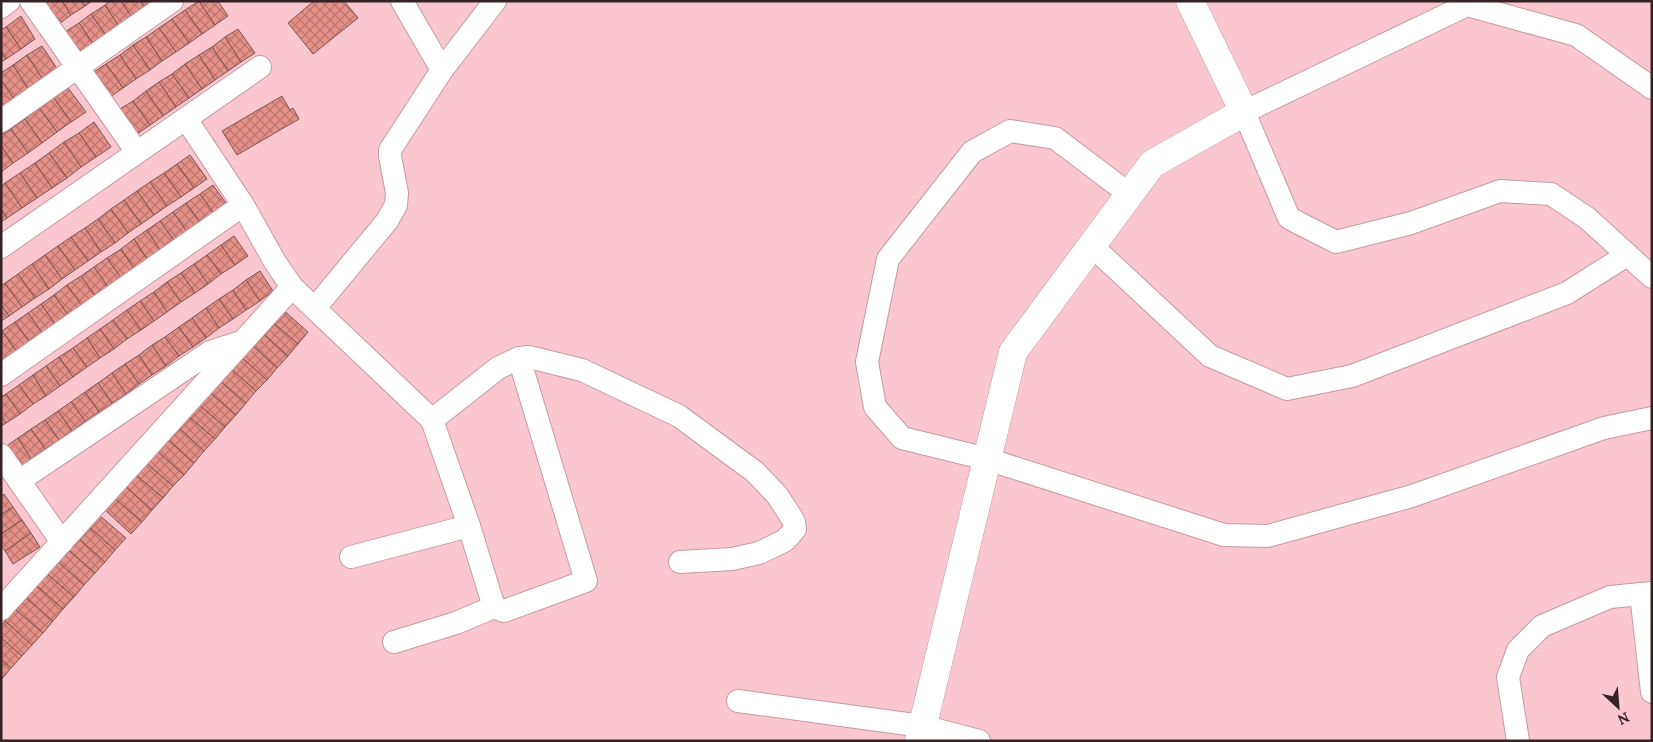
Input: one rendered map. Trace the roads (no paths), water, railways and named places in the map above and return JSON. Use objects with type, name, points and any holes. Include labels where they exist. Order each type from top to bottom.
[{"type":"street","points":[[1,7],[9,1]]},
{"type":"street","points":[[31,1],[137,152]]},
{"type":"street","points":[[1,122],[172,1]]},
{"type":"street","points":[[402,1],[442,70]]},
{"type":"street","points":[[315,308],[388,221],[396,205],[397,193],[390,150],[442,70],[495,1]]},
{"type":"street","points":[[1190,1],[1244,112],[1289,218],[1336,242],[1411,223],[1500,191],[1551,194],[1587,218],[1652,277]]},
{"type":"street","points":[[920,734],[1013,352],[1152,164],[1244,112],[1468,6],[1576,35],[1652,88]]},
{"type":"street","points":[[1,247],[260,67]]},
{"type":"street","points":[[186,118],[243,206],[275,262],[292,287],[432,420],[469,526],[494,607]]},
{"type":"street","points":[[1130,194],[1054,138],[1010,130],[972,152],[888,259],[867,362],[875,407],[902,438],[987,459],[1224,535],[1268,536],[1412,496],[1604,428],[1652,418]]},
{"type":"street","points":[[1,375],[243,206]]},
{"type":"street","points":[[1092,246],[1210,356],[1287,389],[1352,376],[1567,293],[1627,255]]},
{"type":"street","points":[[1,609],[292,287]]},
{"type":"street","points":[[19,481],[210,352],[242,342]]},
{"type":"street","points":[[432,420],[498,368],[518,358],[528,357],[582,370],[679,416],[755,472],[777,495],[794,522],[794,529],[784,541],[758,553],[732,559],[680,562]]},
{"type":"street","points":[[394,642],[456,623],[494,607],[504,611],[515,608],[586,581],[518,358]]},
{"type":"street","points":[[1,456],[62,542]]},
{"type":"street","points":[[351,557],[469,526]]},
{"type":"street","points":[[1518,741],[1508,678],[1518,650],[1542,626],[1610,597],[1646,594],[1652,692]]},
{"type":"street","points":[[738,701],[920,734],[979,741]]}]
